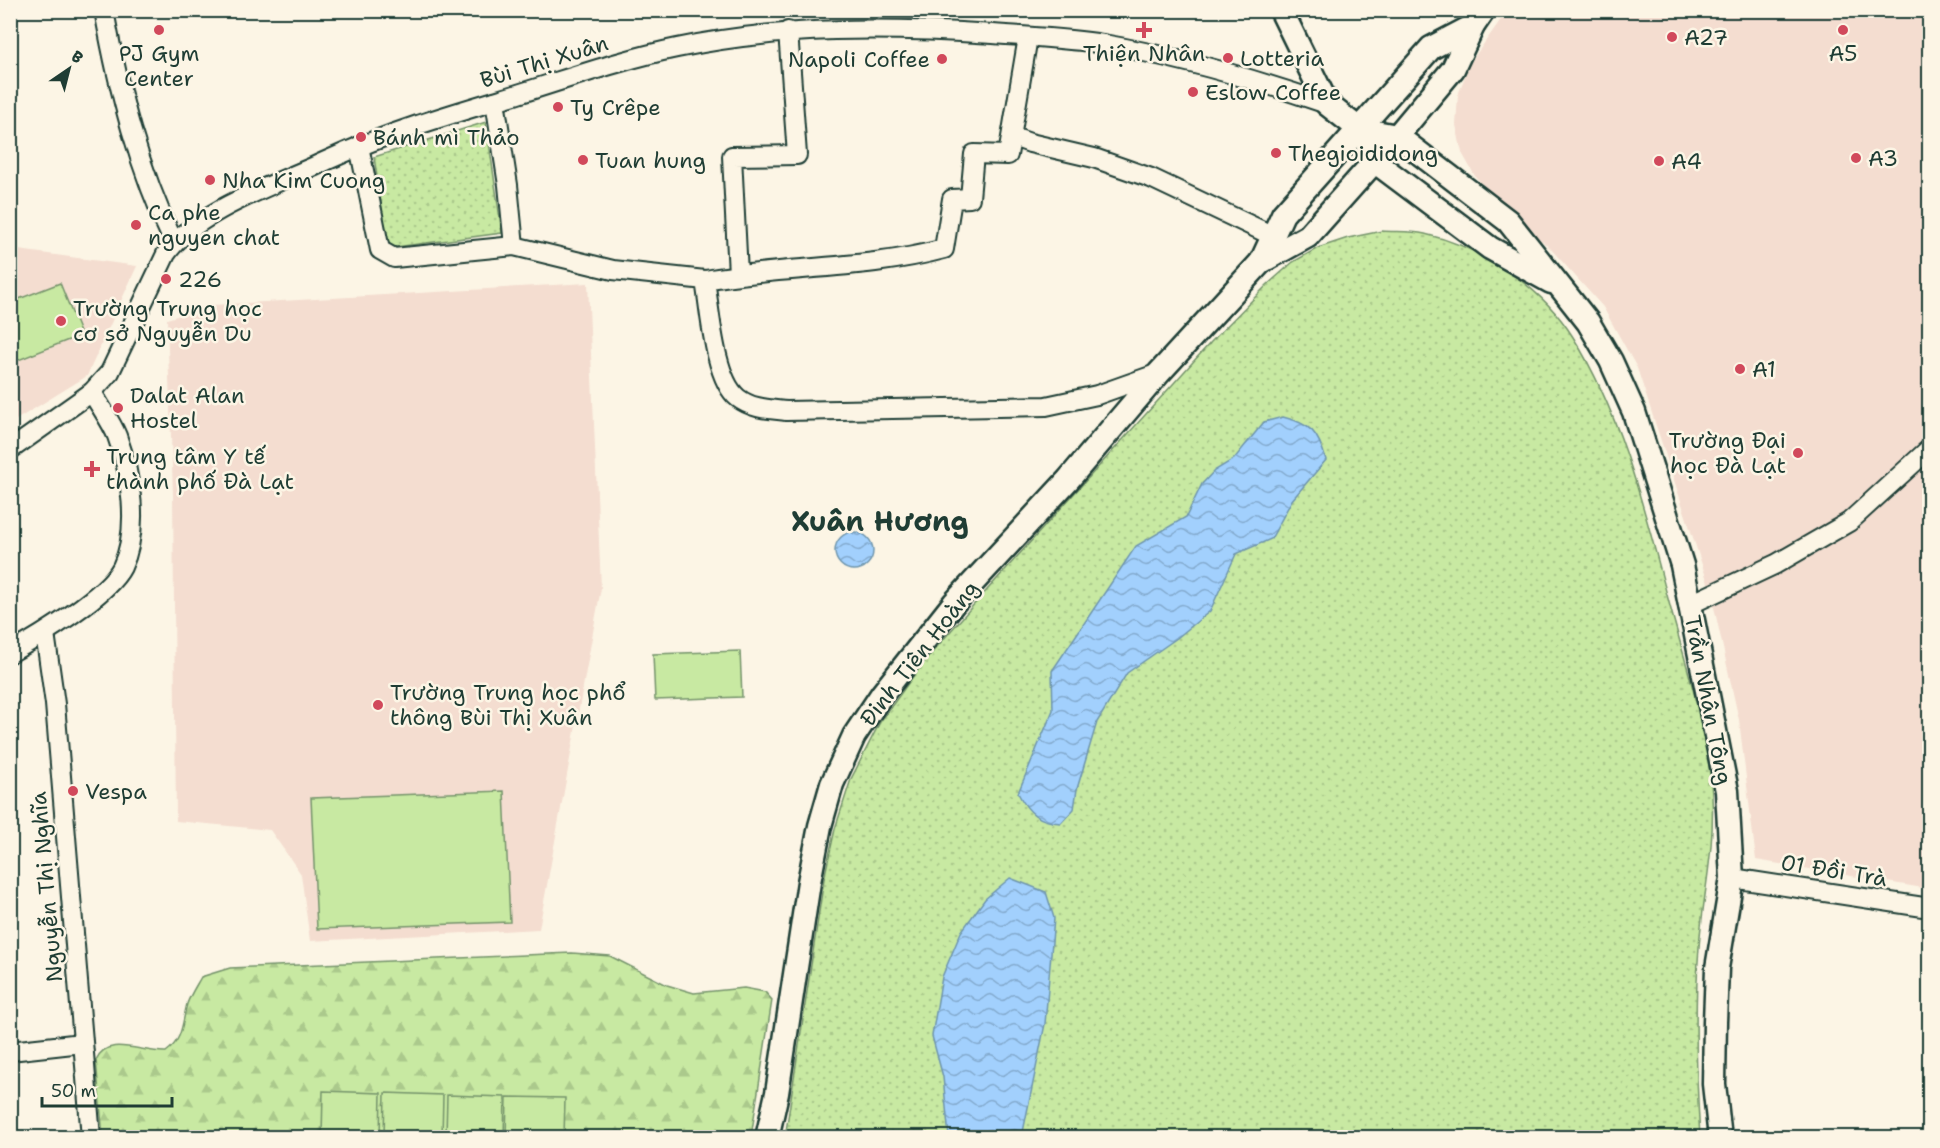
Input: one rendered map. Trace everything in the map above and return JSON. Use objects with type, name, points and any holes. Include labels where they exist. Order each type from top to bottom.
[{"type":"main road","points":[[1281,10],[1327,104],[1359,129],[1374,161]]},
{"type":"main road","name":"Đinh Tiên Hoàng","points":[[767,1137],[777,1093],[808,882],[820,826],[832,784],[854,736],[882,694],[954,603],[1068,480],[1159,373],[1261,262],[1283,214],[1431,48],[1479,18]]},
{"type":"main road","name":"Đinh Tiên Hoàng","points":[[1261,262],[1308,236],[1453,69],[1479,18]]},
{"type":"main road","points":[[1359,129],[1396,136]]},
{"type":"main road","name":"Trần Nhân Tông","points":[[1396,136],[1508,221],[1588,322],[1611,361],[1634,411],[1682,565],[1726,791],[1732,878],[1717,968],[1714,1084],[1720,1137]]},
{"type":"main road","name":"Trần Nhân Tông","points":[[1374,161],[1490,248],[1563,289]]},
{"type":"street","points":[[104,10],[132,135],[150,191],[174,243]]},
{"type":"street","name":"Bùi Thị Xuân","points":[[10,450],[92,392],[110,372],[174,243],[200,221],[359,146],[495,101],[676,48],[788,31],[861,29],[1028,37],[1100,44],[1152,54],[1264,83],[1327,104]]},
{"type":"street","points":[[738,274],[732,156],[797,155],[788,31]]},
{"type":"street","points":[[359,146],[380,250],[394,258],[514,246],[602,268],[674,279],[705,280],[738,274],[913,257],[944,249],[952,199],[970,198],[974,154],[1008,155],[1028,37]]},
{"type":"street","points":[[495,101],[508,185],[514,246]]},
{"type":"street","points":[[1013,136],[1030,143],[1094,158],[1151,178],[1273,236]]},
{"type":"street","points":[[705,280],[725,382],[737,398],[753,407],[786,411],[1046,406],[1075,402],[1159,373]]},
{"type":"street","points":[[10,653],[45,633],[104,587],[122,567],[131,531],[128,475],[116,435],[92,392]]},
{"type":"street","points":[[1691,604],[1776,564],[1850,522],[1929,448]]},
{"type":"street","name":"Nguyễn Thị Nghĩa","points":[[45,633],[55,704],[91,1137]]},
{"type":"street","name":"01 Đồi Trà","points":[[1732,878],[1929,909]]},
{"type":"street","points":[[10,1050],[82,1043]]},
{"type":"shaded area","name":"Trường Đại học Đà Lạt","points":[[1507,11],[1929,11],[1929,889],[1756,860],[1739,720],[1710,589],[1637,368],[1603,307],[1550,248],[1498,203],[1475,176],[1462,153],[1456,125],[1458,95],[1470,63]]},
{"type":"shaded area","name":"Trường Trung học cơ sở Nguyễn Du","points":[[11,249],[137,266],[87,376],[11,423]]},
{"type":"shaded area","name":"Trường Trung học phổ thông Bùi Thị Xuân","points":[[588,283],[601,588],[539,929],[310,941],[301,874],[270,830],[176,821],[173,495],[167,319],[212,305]]},
{"type":"green space","points":[[486,122],[502,233],[388,248],[374,157]]},
{"type":"green space","points":[[1382,231],[1425,234],[1446,240],[1489,259],[1528,286],[1560,319],[1573,337],[1605,398],[1618,430],[1649,529],[1694,694],[1710,770],[1712,835],[1696,995],[1700,1137],[785,1138],[824,879],[835,829],[851,779],[880,722],[922,664],[969,610],[1211,342],[1267,285],[1293,262],[1318,248],[1348,238]]},
{"type":"green space","points":[[60,283],[81,335],[11,363],[11,302]]},
{"type":"green space","points":[[740,651],[742,697],[655,700],[653,654]]},
{"type":"green space","points":[[504,791],[510,922],[317,929],[311,798]]},
{"type":"green space","points":[[572,953],[610,956],[667,985],[694,993],[744,988],[765,992],[772,1000],[751,1137],[103,1137],[96,1060],[101,1052],[116,1046],[166,1052],[179,1037],[188,1001],[201,977],[230,968]]},
{"type":"green space","points":[[323,1091],[381,1093],[380,1137],[322,1137]]},
{"type":"green space","points":[[385,1093],[443,1095],[442,1137],[384,1137]]},
{"type":"green space","points":[[447,1095],[505,1097],[504,1137],[446,1137]]},
{"type":"green space","points":[[507,1097],[565,1098],[564,1137],[506,1137]]},
{"type":"water","points":[[1283,417],[1307,426],[1312,431],[1320,442],[1326,460],[1292,500],[1271,539],[1236,554],[1210,611],[1177,638],[1127,673],[1097,722],[1077,789],[1074,809],[1061,823],[1046,821],[1035,815],[1018,793],[1053,710],[1052,671],[1136,546],[1186,517],[1202,484],[1214,471],[1234,459],[1264,422]]},
{"type":"water","points":[[854,532],[867,538],[873,551],[867,564],[854,570],[841,564],[835,551],[841,538]]},
{"type":"water","points":[[1010,878],[1046,892],[1054,918],[1045,1024],[1022,1137],[949,1137],[943,1077],[932,1036],[942,977],[961,932],[985,899]]},
{"type":"place","name":"PJ Gym Center","points":[[159,30]]},
{"type":"place","name":"Thiện Nhân","points":[[1144,30]]},
{"type":"place","name":"A5","points":[[1843,30]]},
{"type":"place","name":"A27","points":[[1672,37]]},
{"type":"place","name":"Lotteria","points":[[1228,58]]},
{"type":"place","name":"Napoli Coffee","points":[[942,59]]},
{"type":"place","name":"Eslow Coffee","points":[[1193,92]]},
{"type":"place","name":"Ty Crêpe","points":[[558,107]]},
{"type":"place","name":"Bánh mì Thảo","points":[[361,137]]},
{"type":"place","name":"Thegioididong","points":[[1276,153]]},
{"type":"place","name":"A3","points":[[1856,158]]},
{"type":"place","name":"Tuan hung","points":[[583,160]]},
{"type":"place","name":"A4","points":[[1659,161]]},
{"type":"place","name":"Nha Kim Cuong","points":[[210,180]]},
{"type":"place","name":"Ca phe nguyen chat","points":[[136,225]]},
{"type":"place","name":"226","points":[[166,279]]},
{"type":"place","name":"Trường Trung học cơ sở Nguyễn Du","points":[[61,321]]},
{"type":"place","name":"A1","points":[[1740,369]]},
{"type":"place","name":"Dalat Alan Hostel","points":[[118,408]]},
{"type":"place","name":"Trường Đại học Đà Lạt","points":[[1798,453]]},
{"type":"place","name":"Trung tâm Y tế thành phố Đà Lạt","points":[[92,469]]},
{"type":"place","name":"Trường Trung học phổ thông Bùi Thị Xuân","points":[[378,705]]},
{"type":"place","name":"Vespa","points":[[73,791]]},
{"type":"district","name":"Xuân Hương","points":[[880,521]]}]
